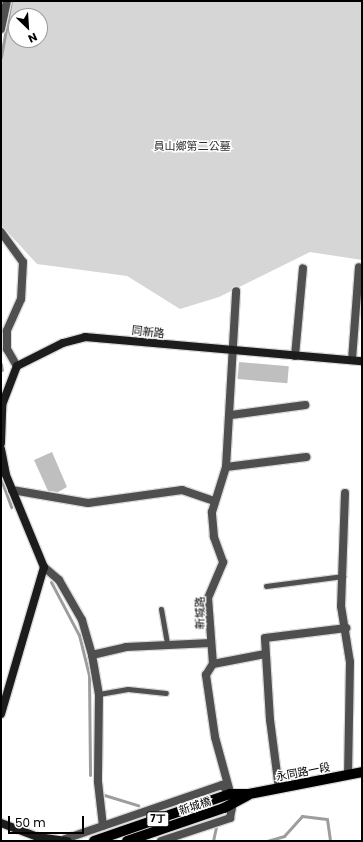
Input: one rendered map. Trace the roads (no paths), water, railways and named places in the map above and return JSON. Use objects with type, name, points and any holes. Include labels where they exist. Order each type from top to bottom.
[{"type":"main road","name":"永同路一段","points":[[227,801],[249,794],[348,776],[362,772]]},
{"type":"main road","name":"新城橋","points":[[94,841],[227,801]]},
{"type":"main road","name":"新城橋","points":[[127,841],[227,801]]},
{"type":"street","points":[[1,29],[7,1]]},
{"type":"street","points":[[1,232],[23,262],[21,299],[7,331],[8,349],[17,366],[2,405],[1,443]]},
{"type":"street","points":[[352,360],[359,267]]},
{"type":"street","points":[[295,356],[303,268]]},
{"type":"street","name":"新城路","points":[[227,801],[214,737],[206,675],[213,664],[208,598],[223,562],[214,537],[214,501],[226,467],[231,415],[236,291]]},
{"type":"street","name":"同新路","points":[[17,366],[63,343],[85,337],[233,352],[362,361]]},
{"type":"street","points":[[231,415],[305,405]]},
{"type":"street","points":[[1,449],[12,490],[44,568],[58,580],[82,620],[92,655],[99,694],[98,782],[103,826]]},
{"type":"street","points":[[226,467],[306,456]]},
{"type":"street","points":[[12,490],[88,503],[182,490],[214,501]]},
{"type":"street","points":[[345,493],[342,606],[350,662],[348,776]]},
{"type":"street","points":[[1,714],[44,568]]},
{"type":"street","points":[[279,789],[265,654],[265,638],[346,628]]},
{"type":"street","points":[[92,655],[126,647],[166,643],[211,643]]},
{"type":"street","points":[[213,664],[265,654]]},
{"type":"street","points":[[1,823],[38,837],[66,840],[222,785],[230,818],[161,841]]},
{"type":"lane","points":[[266,586],[343,576]]},
{"type":"lane","points":[[161,609],[166,643]]},
{"type":"lane","points":[[99,694],[128,689],[166,692]]},
{"type":"waterway","points":[[1,57],[11,1]]},
{"type":"waterway","points":[[1,364],[2,370]]},
{"type":"waterway","points":[[1,479],[11,507]]},
{"type":"waterway","points":[[51,582],[79,635],[89,675],[90,775]]},
{"type":"waterway","points":[[101,794],[138,805]]},
{"type":"waterway","points":[[267,841],[284,836],[302,816],[327,819],[330,841]]},
{"type":"waterway","points":[[213,841],[216,827]]},
{"type":"park label","name":"員山鄉第二公墓","points":[[192,146]]}]
